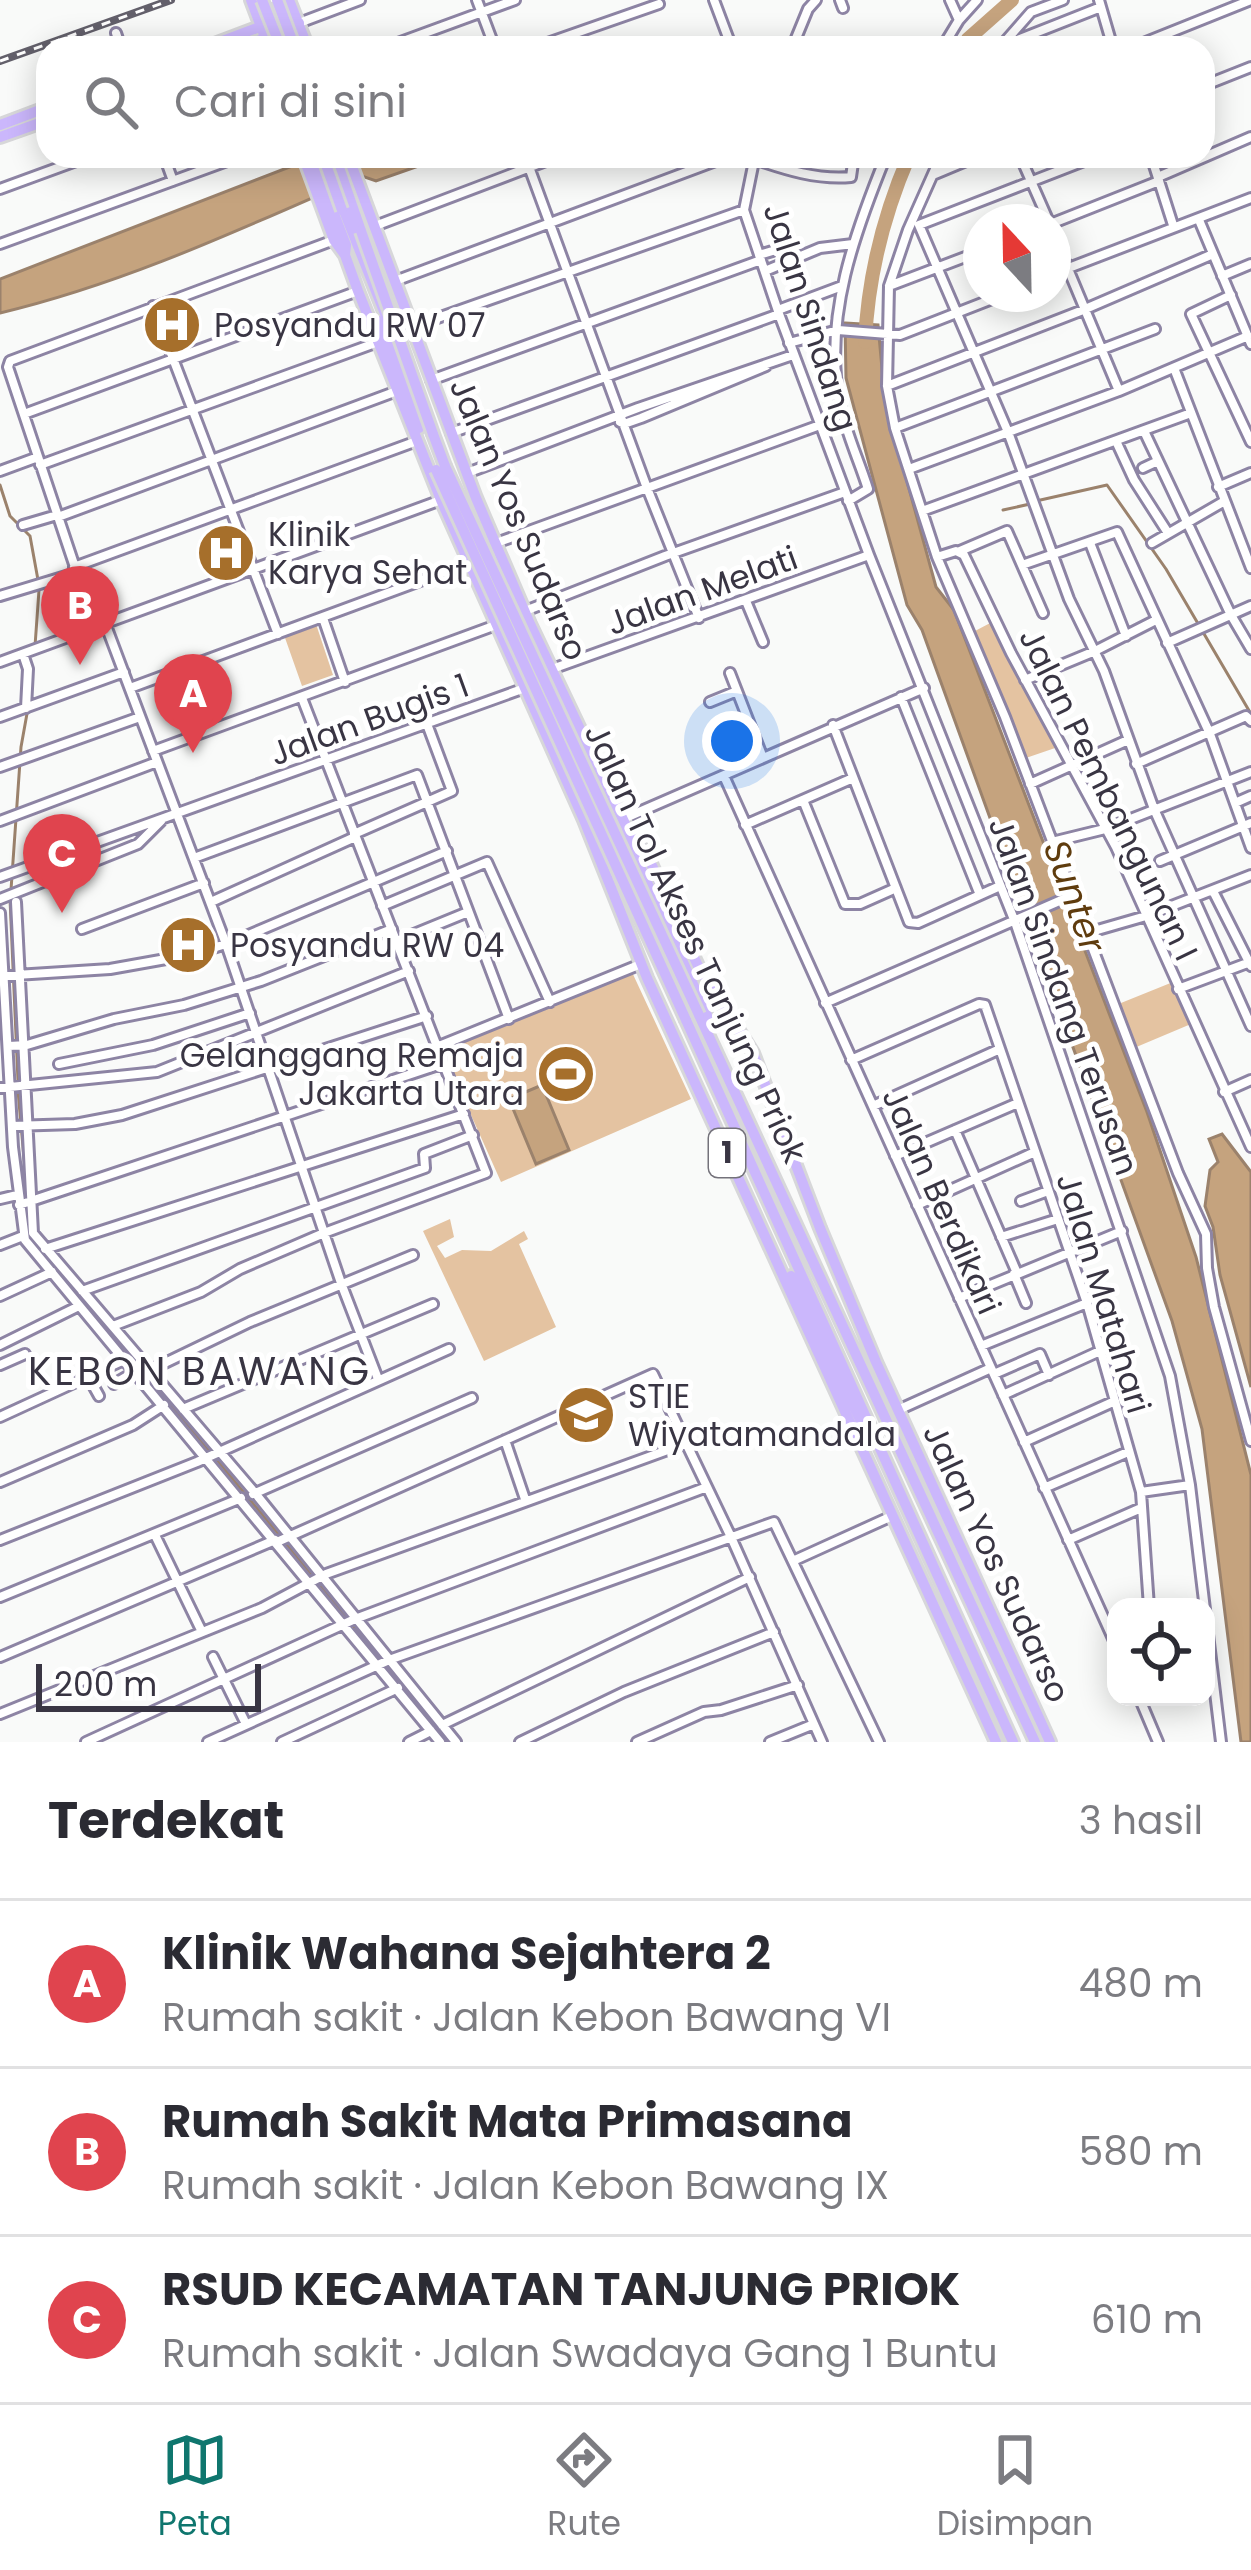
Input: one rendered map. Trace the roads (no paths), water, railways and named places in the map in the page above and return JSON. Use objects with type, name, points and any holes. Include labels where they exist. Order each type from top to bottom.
[{"type":"highway","points":[[251,0],[271,35]]},
{"type":"highway","points":[[262,0],[276,36]]},
{"type":"highway","points":[[271,35],[274,0]]},
{"type":"highway","points":[[274,0],[290,36]]},
{"type":"highway","points":[[271,35],[294,12]]},
{"type":"highway","points":[[0,125],[36,112]]},
{"type":"highway","points":[[0,137],[36,124]]},
{"type":"highway","name":"Jalan Yos Sudarso","points":[[308,168],[441,500],[570,788],[641,964],[996,1742]]},
{"type":"highway","name":"Jalan Yos Sudarso","points":[[325,168],[337,239]]},
{"type":"highway","points":[[327,168],[417,395],[449,427]]},
{"type":"highway","name":"Jalan Tol Akses Tanjung Priok","points":[[327,168],[445,466],[697,1015],[1013,1742]]},
{"type":"highway","name":"Jalan Yos Sudarso","points":[[353,168],[430,380],[524,611],[698,966],[753,1053],[820,1228],[898,1410],[1050,1742]]},
{"type":"highway","points":[[371,279],[404,306]]},
{"type":"highway","points":[[478,584],[499,586],[507,580],[508,571]]},
{"type":"highway","points":[[556,759],[573,761],[588,746]]},
{"type":"highway","points":[[570,788],[580,772],[602,776]]},
{"type":"highway","points":[[625,824],[697,1015]]},
{"type":"highway","name":"Jalan Tol Akses Tanjung Priok","points":[[697,1015],[722,1059],[1035,1742]]},
{"type":"highway","points":[[775,1256],[800,1291],[908,1524],[917,1528]]},
{"type":"street","points":[[294,12],[360,0]]},
{"type":"street","points":[[477,0],[490,36]]},
{"type":"street","points":[[417,36],[515,0]]},
{"type":"street","points":[[714,0],[728,36]]},
{"type":"street","points":[[797,36],[817,0]]},
{"type":"street","points":[[950,0],[958,20]]},
{"type":"street","points":[[949,36],[977,0]]},
{"type":"street","points":[[1010,36],[1031,12],[1063,0]]},
{"type":"street","points":[[1161,36],[1251,0]]},
{"type":"street","points":[[1026,36],[1100,3],[1110,36]]},
{"type":"street","points":[[563,36],[643,4],[659,4]]},
{"type":"street","points":[[1215,81],[1251,67]]},
{"type":"street","points":[[1215,153],[1251,136]]},
{"type":"street","points":[[0,189],[57,168]]},
{"type":"street","points":[[168,168],[173,181]]},
{"type":"street","points":[[0,244],[208,168]]},
{"type":"street","points":[[374,223],[526,168]]},
{"type":"street","points":[[529,168],[619,419],[699,618]]},
{"type":"street","points":[[395,281],[695,168]]},
{"type":"street","name":"Jalan Sindang","points":[[752,168],[744,210],[847,497]]},
{"type":"street","points":[[784,168],[836,178],[851,177],[852,168]]},
{"type":"street","points":[[153,751],[345,682],[672,554],[868,489],[839,399],[842,286],[882,168]]},
{"type":"street","points":[[936,168],[908,230],[890,286],[885,336],[895,428],[937,556],[1206,1234],[1208,1276],[1251,1441]]},
{"type":"street","points":[[933,176],[951,168]]},
{"type":"street","points":[[1025,168],[1042,204]]},
{"type":"street","points":[[908,230],[1067,168]]},
{"type":"street","points":[[1155,168],[1173,225]]},
{"type":"street","points":[[1071,214],[1182,168]]},
{"type":"street","points":[[1071,266],[1251,198]]},
{"type":"street","points":[[411,327],[744,210]]},
{"type":"street","points":[[909,470],[1249,340],[1246,321],[1199,220]]},
{"type":"street","points":[[919,225],[1008,432],[1173,855],[1251,1026]]},
{"type":"street","points":[[337,239],[11,358],[4,366],[75,570],[124,672],[204,883],[378,1379]]},
{"type":"street","points":[[430,380],[762,262],[854,244]]},
{"type":"street","points":[[762,262],[789,246]]},
{"type":"street","points":[[887,386],[1213,254]]},
{"type":"street","points":[[890,286],[963,258]]},
{"type":"street","points":[[1222,276],[1251,264]]},
{"type":"street","points":[[1071,280],[1119,391]]},
{"type":"street","points":[[449,427],[606,375],[842,286]]},
{"type":"street","points":[[24,414],[358,291]]},
{"type":"street","points":[[1231,295],[1191,313],[1251,442]]},
{"type":"street","points":[[153,306],[278,634]]},
{"type":"street","points":[[789,343],[842,330],[900,335],[963,312]]},
{"type":"street","points":[[895,428],[1155,329]]},
{"type":"street","points":[[0,471],[192,411],[378,342]]},
{"type":"street","points":[[466,473],[793,355]]},
{"type":"street","points":[[1174,368],[1251,568]]},
{"type":"street","points":[[23,525],[397,391]]},
{"type":"street","points":[[922,511],[1192,413]]},
{"type":"street","points":[[496,543],[820,424]]},
{"type":"street","points":[[1144,431],[1251,649]]},
{"type":"street","points":[[0,596],[417,441]]},
{"type":"street","points":[[1116,441],[1168,533]]},
{"type":"street","points":[[1143,468],[1159,461]]},
{"type":"street","points":[[1218,487],[1251,473]]},
{"type":"street","name":"Jalan Sindang Terusan","points":[[847,497],[1017,917],[1170,1376],[1190,1484],[1221,1742]]},
{"type":"street","points":[[1,660],[441,500]]},
{"type":"street","points":[[1152,543],[1223,502]]},
{"type":"street","points":[[937,556],[961,551],[1004,530],[1043,613]]},
{"type":"street","points":[[1022,565],[1117,532],[1210,734],[1247,824],[1251,848]]},
{"type":"street","points":[[1090,543],[1126,636]]},
{"type":"street","name":"Jalan Pembangunan I","points":[[961,551],[1105,829],[1251,1148]]},
{"type":"street","name":"Jalan Melati","points":[[552,669],[869,555]]},
{"type":"street","points":[[130,688],[469,563]]},
{"type":"street","points":[[746,601],[763,642]]},
{"type":"street","points":[[1167,643],[1251,606]]},
{"type":"street","points":[[323,618],[345,682]]},
{"type":"street","points":[[1025,680],[1156,620]]},
{"type":"street","points":[[25,654],[29,707]]},
{"type":"street","points":[[0,716],[124,672]]},
{"type":"street","points":[[730,673],[763,758]]},
{"type":"street","name":"Jalan Bugis 1","points":[[1,877],[525,688]]},
{"type":"street","points":[[625,824],[833,725],[924,688]]},
{"type":"street","points":[[710,703],[737,692]]},
{"type":"street","points":[[901,697],[980,895]]},
{"type":"street","points":[[113,1326],[200,1292],[324,1233],[483,1177],[487,1169],[302,698]]},
{"type":"street","points":[[1136,764],[1246,716],[1251,721]]},
{"type":"street","points":[[1,763],[28,758],[140,717]]},
{"type":"street","points":[[211,902],[452,791],[427,724]]},
{"type":"street","points":[[833,725],[912,923],[1001,886]]},
{"type":"street","points":[[1030,784],[1128,740]]},
{"type":"street","points":[[5,819],[158,762]]},
{"type":"street","points":[[1052,842],[1105,829],[1251,772]]},
{"type":"street","points":[[194,858],[417,775],[509,1018]]},
{"type":"street","name":"Jalan Berdikari","points":[[724,776],[1107,1625]]},
{"type":"street","points":[[745,825],[854,778]]},
{"type":"street","points":[[1235,803],[1251,796]]},
{"type":"street","points":[[803,800],[847,906],[896,888]]},
{"type":"street","name":"Jalan Bugis 1","points":[[2,898],[134,845],[163,820]]},
{"type":"street","points":[[1160,861],[1247,824]]},
{"type":"street","points":[[132,830],[139,837],[134,845]]},
{"type":"street","points":[[10,975],[110,969],[226,944],[447,851]]},
{"type":"street","points":[[382,906],[488,864],[550,1002]]},
{"type":"street","points":[[1087,933],[1146,916],[1251,875]]},
{"type":"street","points":[[82,929],[204,883]]},
{"type":"street","points":[[1178,988],[1250,963],[1213,891]]},
{"type":"street","points":[[825,1003],[1070,897]]},
{"type":"street","points":[[16,902],[4,1032],[16,1045],[14,1086],[20,1126],[13,1148],[32,1229],[113,1326],[164,1405],[254,1494],[281,1539]]},
{"type":"street","points":[[397,941],[468,911]]},
{"type":"street","points":[[0,913],[16,1045],[23,1236],[126,1359],[183,1408],[243,1500],[456,1742]]},
{"type":"street","points":[[16,1045],[240,988],[392,929]]},
{"type":"street","points":[[439,1046],[641,964]]},
{"type":"street","points":[[14,1086],[157,1072],[409,971]]},
{"type":"street","name":"Jalan Matahari","points":[[851,1060],[985,1005],[1088,1303],[1141,1492],[1148,1598]]},
{"type":"street","points":[[59,1064],[153,1045],[250,1013]]},
{"type":"street","points":[[20,1126],[75,1124],[122,1115],[427,1016]]},
{"type":"street","points":[[873,1106],[1000,1049]]},
{"type":"street","points":[[0,1199],[23,1201],[445,1063]]},
{"type":"street","points":[[1224,1092],[1251,1080]]},
{"type":"street","points":[[896,1156],[1018,1103]]},
{"type":"street","points":[[45,1249],[464,1114]]},
{"type":"street","points":[[955,1130],[1026,1303]]},
{"type":"street","points":[[82,1291],[425,1168],[424,1154],[473,1135]]},
{"type":"street","points":[[0,1149],[13,1148]]},
{"type":"street","points":[[917,1205],[1035,1152]]},
{"type":"street","points":[[1021,1201],[1048,1191]]},
{"type":"street","points":[[1001,1238],[1058,1219]]},
{"type":"street","points":[[959,1298],[1123,1231]]},
{"type":"street","points":[[0,1245],[23,1236]]},
{"type":"street","points":[[113,1384],[413,1255]]},
{"type":"street","points":[[0,1296],[52,1272]]},
{"type":"street","points":[[981,1346],[1088,1303]]},
{"type":"street","points":[[183,1408],[433,1304]]},
{"type":"street","points":[[0,1345],[80,1306]]},
{"type":"street","points":[[0,1540],[213,1455],[449,1349]]},
{"type":"street","points":[[1004,1395],[1101,1351]]},
{"type":"street","points":[[0,1366],[25,1354]]},
{"type":"street","points":[[898,1410],[1040,1354],[1048,1375]]},
{"type":"street","points":[[0,1417],[126,1359]]},
{"type":"street","points":[[0,1657],[281,1539],[653,1373],[750,1576],[822,1742]]},
{"type":"street","points":[[89,1378],[99,1396]]},
{"type":"street","points":[[0,1597],[243,1500],[472,1398]]},
{"type":"street","points":[[1024,1442],[1115,1401]]},
{"type":"street","points":[[0,1482],[133,1425],[164,1405]]},
{"type":"street","points":[[505,1439],[525,1499]]},
{"type":"street","points":[[0,1714],[274,1602],[316,1579],[687,1443]]},
{"type":"street","points":[[1044,1488],[1127,1452]]},
{"type":"street","points":[[1141,1492],[1190,1484]]},
{"type":"street","points":[[86,1742],[350,1621],[707,1487]]},
{"type":"street","points":[[1068,1540],[1139,1509]]},
{"type":"street","points":[[795,1560],[895,1515]]},
{"type":"street","points":[[208,1742],[384,1662],[774,1522],[879,1742]]},
{"type":"street","points":[[155,1534],[202,1632]]},
{"type":"street","points":[[442,1725],[750,1576]]},
{"type":"street","points":[[520,1742],[624,1691],[774,1632]]},
{"type":"street","points":[[213,1657],[246,1724]]},
{"type":"street","points":[[384,1662],[440,1742]]},
{"type":"street","points":[[637,1742],[704,1712],[721,1711],[798,1685]]},
{"type":"street","points":[[282,1742],[398,1688]]},
{"type":"street","points":[[1143,1706],[1158,1742]]},
{"type":"street","points":[[770,1742],[814,1724]]},
{"type":"street","points":[[410,1742],[431,1731]]},
{"type":"waterway","name":"Sunter","points":[[971,36],[1012,0]]},
{"type":"waterway","name":"Sunter","points":[[865,342],[878,247],[904,168]]},
{"type":"waterway","points":[[0,485],[10,516],[30,536],[38,580]]},
{"type":"waterway","points":[[1036,501],[1107,485],[1166,569],[1251,714]]},
{"type":"waterway","points":[[1003,510],[1030,504]]},
{"type":"waterway","points":[[35,646],[39,590]]},
{"type":"waterway","points":[[11,890],[28,708]]},
{"type":"waterway","points":[[10,899],[18,1081]]},
{"type":"waterway","points":[[18,1091],[31,1236]]},
{"type":"waterway","points":[[45,1253],[280,1536]]},
{"type":"waterway","points":[[286,1544],[448,1742]]},
{"type":"railway","points":[[70,36],[171,0]]},
{"type":"railway","points":[[0,61],[36,48]]},
{"type":"place","name":"Posyandu RW 07","points":[[172,325]]},
{"type":"place","name":"Klinik Karya Sehat","points":[[226,553]]},
{"type":"place","name":"Rumah Sakit Mata Primasana","points":[[80,665]]},
{"type":"place","name":"Klinik Wahana Sejahtera 2","points":[[193,753]]},
{"type":"place","name":"RSUD KECAMATAN TANJUNG PRIOK","points":[[62,913]]},
{"type":"place","name":"Posyandu RW 04","points":[[188,945]]},
{"type":"place","name":"Gelanggang Remaja Jakarta Utara","points":[[566,1074]]},
{"type":"place","name":"STIE Wiyatamandala","points":[[586,1415]]},
{"type":"district","name":"KEBON BAWANG","points":[[200,1371]]}]
